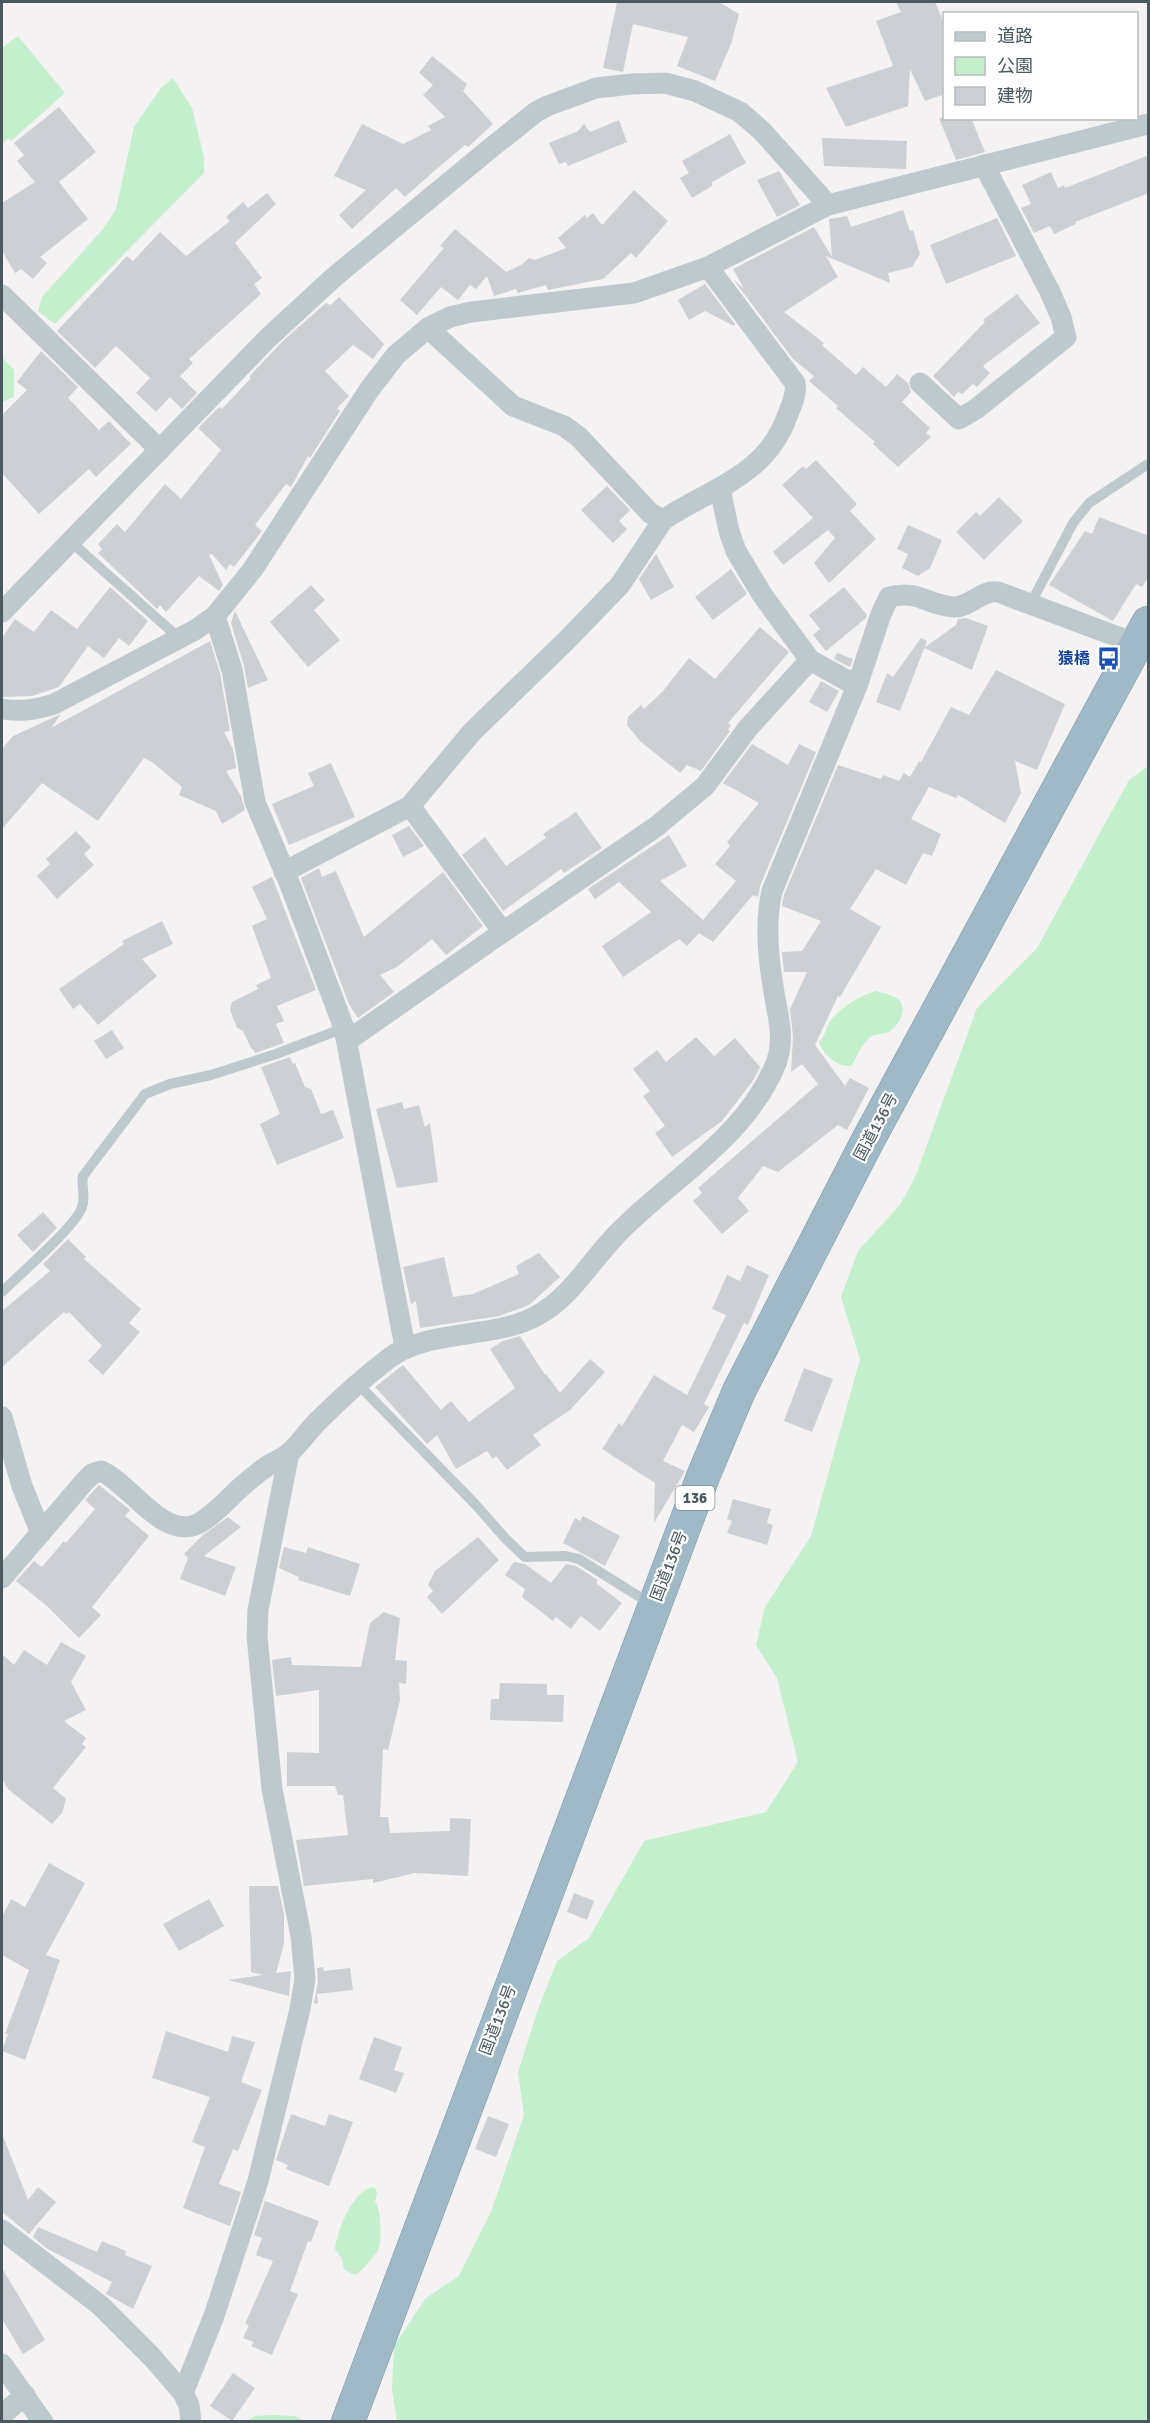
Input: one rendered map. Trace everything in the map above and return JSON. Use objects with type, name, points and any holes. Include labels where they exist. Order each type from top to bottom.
[{"type":"highway","name":"国道136号","points":[[348,2421],[654,1605],[704,1474],[739,1391],[873,1132],[1143,634]]},
{"type":"street","points":[[2,612],[268,339],[333,278],[536,112],[596,88],[665,83],[695,91],[740,112],[762,131],[828,205]]},
{"type":"street","points":[[2,709],[34,711],[54,704],[179,638],[215,616],[253,569],[369,390],[396,355],[428,328],[450,317],[471,312],[634,293],[683,278],[708,267],[828,205],[1149,124]]},
{"type":"street","points":[[920,383],[959,419],[976,409],[1066,336],[1050,292],[984,165]]},
{"type":"street","points":[[284,872],[410,806],[472,732],[620,585],[663,520],[679,509],[720,489],[764,458],[785,425],[796,390],[795,383],[708,267]]},
{"type":"street","points":[[2,295],[160,450]]},
{"type":"street","points":[[428,328],[513,406],[564,426],[579,437],[650,513],[663,520]]},
{"type":"street","points":[[720,489],[736,551],[763,596],[810,660],[857,686]]},
{"type":"street","points":[[2,1578],[85,1481],[100,1470],[116,1480],[165,1522],[181,1527],[202,1522],[256,1474],[289,1453],[317,1422],[358,1384],[389,1357],[405,1347],[516,1324],[538,1316],[568,1291],[620,1231],[730,1131],[763,1089],[780,1051],[782,1032],[772,981],[768,908],[772,891],[857,686],[889,597],[911,594],[952,607],[967,604],[992,591],[1143,634]]},
{"type":"street","points":[[215,616],[232,670],[255,802],[345,1034],[405,1347]]},
{"type":"street","points":[[345,1034],[503,932],[657,826],[705,786],[748,728],[810,660]]},
{"type":"street","points":[[410,806],[503,932]]},
{"type":"street","points":[[2,1417],[22,1486],[41,1533]]},
{"type":"street","points":[[183,2393],[214,2316],[258,2181],[300,2009],[305,1979],[301,1936],[272,1789],[257,1636],[258,1610],[289,1453]]},
{"type":"street","points":[[2,2230],[101,2306],[183,2393],[189,2405],[190,2421]]},
{"type":"street","points":[[2,2364],[43,2421]]},
{"type":"street","points":[[2,2415],[25,2395]]},
{"type":"lane","points":[[1031,603],[1073,523],[1089,503],[1149,464]]},
{"type":"lane","points":[[70,541],[179,638]]},
{"type":"lane","points":[[2,1292],[66,1230],[81,1211],[85,1199],[81,1186],[83,1176],[145,1094],[170,1084],[211,1075],[345,1034]]},
{"type":"lane","points":[[358,1384],[475,1504],[505,1539],[525,1557],[566,1556],[579,1559],[654,1605]]},
{"type":"green space","points":[[18,36],[65,93],[11,141],[8,138],[2,144],[2,48]]},
{"type":"green space","points":[[173,78],[192,108],[204,157],[204,173],[55,324],[38,311],[42,297],[103,229],[116,209],[134,127],[161,88]]},
{"type":"green space","points":[[2,357],[14,370],[14,397],[2,402]]},
{"type":"green space","points":[[1148,766],[1148,2421],[397,2421],[392,2389],[394,2346],[426,2298],[459,2276],[491,2212],[524,2115],[518,2073],[537,2012],[557,1961],[589,1938],[644,1841],[766,1812],[798,1762],[777,1678],[756,1645],[765,1607],[811,1536],[860,1359],[841,1297],[858,1251],[900,1205],[916,1175],[977,1008],[1037,948],[1129,780]]},
{"type":"green space","points":[[876,991],[890,995],[901,1003],[903,1008],[898,1023],[890,1031],[869,1038],[851,1066],[831,1059],[819,1042],[829,1023],[835,1015],[852,1002]]},
{"type":"green space","points":[[374,2187],[377,2192],[375,2202],[379,2211],[379,2248],[357,2274],[352,2274],[344,2269],[342,2259],[335,2249],[336,2241],[347,2212],[353,2203],[359,2195]]},
{"type":"green space","points":[[255,2416],[295,2416],[304,2421],[247,2421]]},
{"type":"building","points":[[617,2],[719,2],[739,14],[731,44],[715,81],[677,66],[688,37],[633,24],[623,72],[603,68]]},
{"type":"building","points":[[896,2],[935,2],[943,21],[943,95],[925,101],[910,69],[908,106],[846,127],[826,88],[893,66],[876,21],[901,12]]},
{"type":"building","points":[[432,56],[467,84],[463,91],[493,124],[405,197],[396,188],[352,229],[339,215],[366,190],[334,176],[362,124],[403,144],[431,130],[428,126],[445,117],[423,95],[433,85],[419,73]]},
{"type":"building","points":[[59,107],[96,152],[59,182],[88,219],[40,257],[47,263],[33,279],[21,269],[15,273],[2,251],[2,203],[35,182],[17,161],[24,155],[14,143]]},
{"type":"building","points":[[939,118],[972,120],[985,152],[956,160]]},
{"type":"building","points":[[619,120],[627,142],[568,166],[566,162],[559,164],[549,143],[578,131],[584,124],[590,132]]},
{"type":"building","points":[[730,134],[746,163],[712,182],[712,186],[692,198],[680,178],[689,173],[682,161]]},
{"type":"building","points":[[822,138],[907,141],[906,169],[824,166]]},
{"type":"building","points":[[1149,155],[1149,193],[1075,222],[1076,224],[1054,234],[1050,226],[1034,233],[1021,208],[1031,204],[1022,185],[1051,172],[1058,188],[1064,185],[1065,188]]},
{"type":"building","points":[[779,171],[800,205],[777,217],[757,180]]},
{"type":"building","points":[[634,190],[668,221],[636,258],[631,253],[603,279],[548,290],[546,285],[518,293],[516,289],[494,296],[487,276],[476,289],[470,285],[458,300],[441,287],[417,315],[400,300],[444,248],[440,246],[455,229],[506,272],[521,265],[529,258],[535,260],[566,248],[558,238],[585,215],[587,218],[593,213],[602,225]]},
{"type":"building","points":[[267,193],[276,204],[235,243],[262,278],[254,284],[261,294],[189,359],[193,363],[180,376],[197,393],[182,409],[170,397],[156,412],[136,393],[150,378],[116,346],[95,368],[57,331],[127,256],[133,261],[160,232],[186,256],[230,221],[226,217],[243,202],[248,208]]},
{"type":"building","points":[[903,210],[910,231],[913,230],[920,254],[912,267],[888,273],[890,283],[826,256],[838,277],[784,312],[824,343],[822,345],[856,375],[863,367],[886,387],[897,374],[908,383],[911,392],[902,402],[930,428],[926,433],[931,437],[898,467],[873,444],[875,442],[836,408],[838,406],[809,381],[814,376],[793,359],[733,279],[744,289],[733,269],[814,227],[832,257],[829,219],[847,216],[851,227]]},
{"type":"building","points":[[997,218],[1016,256],[946,284],[930,245]]},
{"type":"building","points":[[705,284],[735,324],[734,326],[705,311],[689,320],[678,300]]},
{"type":"building","points":[[1017,294],[1040,323],[983,366],[990,373],[977,387],[973,384],[962,394],[958,392],[954,397],[933,376],[985,322],[983,320]]},
{"type":"building","points":[[339,297],[384,344],[373,359],[353,345],[325,371],[349,396],[337,408],[340,411],[310,458],[308,456],[291,487],[286,484],[255,525],[262,531],[234,567],[230,564],[226,570],[212,554],[209,555],[223,585],[219,591],[199,576],[166,612],[160,605],[157,609],[98,553],[102,549],[98,544],[117,524],[125,532],[165,484],[181,499],[221,450],[199,429],[200,426],[216,410],[220,407],[222,409],[285,339],[326,303],[331,305]]},
{"type":"building","points":[[41,351],[78,387],[68,398],[99,430],[109,421],[131,444],[96,477],[89,469],[39,514],[2,473],[2,415],[27,390],[17,382]]},
{"type":"building","points":[[816,460],[857,504],[850,511],[876,539],[829,583],[814,563],[835,538],[828,530],[783,565],[773,552],[813,518],[782,485],[803,466],[806,469]]},
{"type":"building","points":[[607,486],[630,510],[619,521],[627,529],[613,543],[581,510]]},
{"type":"building","points":[[999,497],[1023,521],[984,560],[956,532],[976,512],[980,516]]},
{"type":"building","points":[[1099,517],[1149,536],[1149,576],[1142,587],[1136,584],[1113,621],[1049,585],[1085,531],[1092,534]]},
{"type":"building","points":[[908,525],[942,540],[930,568],[918,576],[902,568],[908,554],[897,549]]},
{"type":"building","points":[[656,554],[674,587],[651,600],[639,579]]},
{"type":"building","points":[[731,569],[747,594],[713,620],[695,597]]},
{"type":"building","points":[[311,585],[325,600],[314,610],[340,640],[308,667],[270,622]]},
{"type":"building","points":[[110,587],[148,621],[129,646],[119,638],[104,658],[88,646],[59,687],[32,696],[2,697],[2,638],[15,619],[34,632],[51,610],[77,629]]},
{"type":"building","points":[[844,587],[867,615],[826,651],[813,635],[820,629],[809,615]]},
{"type":"building","points":[[235,611],[268,680],[248,688],[231,623]]},
{"type":"building","points":[[966,618],[988,626],[972,670],[924,648],[956,625],[958,619]]},
{"type":"building","points":[[760,627],[789,652],[728,723],[731,725],[728,730],[730,731],[701,771],[687,765],[680,773],[641,742],[627,725],[628,717],[641,705],[644,709],[663,691],[689,658],[715,679]]},
{"type":"building","points":[[921,638],[927,641],[900,711],[876,702],[887,673],[893,677]]},
{"type":"building","points":[[210,641],[220,673],[230,731],[224,732],[233,749],[236,768],[226,771],[241,796],[245,810],[222,824],[216,811],[179,795],[182,787],[144,758],[98,821],[42,783],[2,829],[2,749],[13,736],[61,714],[51,728]]},
{"type":"building","points":[[837,653],[853,659],[850,667],[834,659]]},
{"type":"building","points":[[996,670],[1065,704],[1037,770],[1015,761],[1021,793],[1005,823],[958,795],[956,798],[929,787],[911,819],[941,834],[932,856],[923,853],[906,885],[876,869],[850,909],[881,927],[840,997],[838,996],[815,1045],[845,1086],[850,1078],[869,1088],[847,1130],[838,1125],[778,1172],[763,1166],[738,1198],[749,1211],[722,1234],[693,1201],[702,1193],[698,1188],[818,1084],[802,1064],[791,1072],[793,1037],[790,1009],[807,972],[784,972],[782,952],[802,951],[821,921],[782,906],[784,895],[838,765],[881,779],[883,775],[899,781],[904,773],[910,777],[919,761],[921,762],[951,707],[969,715]]},
{"type":"building","points":[[821,681],[839,691],[827,712],[809,702]]},
{"type":"building","points":[[752,744],[788,765],[799,744],[816,752],[760,886],[758,897],[753,895],[713,942],[699,933],[687,946],[679,939],[623,977],[602,946],[651,912],[619,882],[595,899],[588,889],[669,835],[687,866],[660,881],[703,920],[736,881],[715,864],[730,846],[727,842],[759,803],[723,783]]},
{"type":"building","points":[[331,763],[355,817],[289,845],[272,804],[314,786],[308,773]]},
{"type":"building","points":[[576,812],[602,848],[564,873],[561,869],[503,911],[462,855],[485,837],[506,866],[546,838],[543,834]]},
{"type":"building","points":[[409,826],[424,846],[403,857],[392,835]]},
{"type":"building","points":[[76,831],[91,847],[84,854],[94,865],[57,899],[37,876],[50,864],[46,859]]},
{"type":"building","points":[[319,868],[322,877],[336,871],[364,937],[443,872],[483,926],[446,955],[432,939],[397,967],[380,975],[394,992],[358,1018],[349,1004],[301,878]]},
{"type":"building","points":[[272,877],[316,990],[277,1006],[284,1021],[276,1024],[284,1043],[255,1053],[243,1031],[237,1028],[230,1010],[232,1002],[258,989],[256,985],[271,978],[252,926],[267,919],[252,887]]},
{"type":"building","points":[[162,921],[173,944],[142,959],[157,976],[98,1025],[80,1004],[73,1009],[59,989],[124,944],[122,941]]},
{"type":"building","points":[[112,1030],[124,1048],[106,1059],[94,1041]]},
{"type":"building","points":[[696,1037],[714,1056],[735,1038],[760,1067],[752,1082],[722,1121],[672,1157],[655,1133],[665,1126],[643,1096],[650,1091],[633,1069],[657,1050],[666,1062]]},
{"type":"building","points":[[290,1057],[305,1087],[311,1089],[321,1114],[333,1110],[344,1138],[277,1165],[260,1124],[280,1114],[261,1067]]},
{"type":"building","points":[[402,1102],[404,1109],[419,1105],[425,1127],[430,1123],[438,1182],[397,1188],[376,1109]]},
{"type":"building","points":[[43,1212],[57,1228],[33,1252],[17,1235]]},
{"type":"building","points":[[68,1239],[86,1257],[84,1259],[141,1309],[129,1323],[140,1332],[103,1375],[88,1361],[102,1346],[69,1312],[66,1314],[64,1312],[2,1367],[2,1311],[50,1271],[43,1264]]},
{"type":"building","points":[[539,1253],[560,1277],[529,1305],[499,1316],[420,1328],[416,1301],[411,1304],[403,1267],[444,1257],[453,1297],[473,1294],[519,1274],[516,1266]]},
{"type":"building","points":[[747,1265],[769,1275],[748,1325],[744,1323],[704,1404],[709,1407],[694,1432],[682,1425],[663,1461],[685,1471],[654,1523],[655,1483],[602,1449],[619,1423],[622,1426],[654,1375],[687,1395],[726,1315],[712,1309],[727,1275],[740,1281]]},
{"type":"building","points":[[520,1336],[545,1375],[560,1393],[590,1359],[605,1372],[570,1410],[533,1435],[541,1445],[507,1470],[496,1456],[493,1459],[487,1451],[456,1469],[437,1435],[427,1444],[375,1387],[403,1365],[441,1410],[451,1401],[469,1422],[515,1388],[490,1349],[503,1341]]},
{"type":"building","points":[[804,1368],[833,1379],[812,1432],[784,1421]]},
{"type":"building","points":[[99,1485],[130,1510],[125,1516],[149,1536],[92,1607],[101,1615],[79,1638],[47,1606],[16,1581],[34,1561],[42,1567],[64,1541],[66,1543],[95,1509],[85,1500]]},
{"type":"building","points":[[733,1499],[771,1509],[767,1523],[773,1525],[767,1545],[727,1533],[732,1521],[727,1519]]},
{"type":"building","points":[[583,1516],[620,1536],[605,1566],[563,1543],[575,1518],[580,1521]]},
{"type":"building","points":[[228,1517],[241,1527],[204,1556],[236,1567],[225,1596],[180,1579],[188,1558],[184,1554],[203,1535]]},
{"type":"building","points":[[478,1537],[499,1560],[442,1614],[427,1597],[433,1591],[428,1585],[435,1571]]},
{"type":"building","points":[[284,1547],[306,1553],[308,1547],[360,1564],[350,1596],[298,1580],[299,1577],[279,1568]]},
{"type":"building","points":[[514,1562],[525,1564],[551,1583],[566,1564],[576,1566],[598,1580],[596,1583],[622,1603],[600,1631],[581,1616],[571,1629],[556,1617],[553,1621],[522,1597],[525,1589],[505,1575]]},
{"type":"building","points":[[384,1612],[400,1618],[395,1660],[407,1661],[406,1684],[399,1683],[400,1700],[388,1750],[383,1749],[380,1817],[388,1817],[390,1833],[450,1831],[450,1818],[471,1819],[468,1876],[415,1873],[373,1883],[373,1879],[304,1886],[296,1840],[348,1835],[343,1795],[338,1795],[335,1786],[287,1786],[287,1752],[319,1753],[319,1690],[276,1696],[272,1660],[291,1657],[292,1665],[361,1667],[370,1623]]},
{"type":"building","points":[[61,1642],[86,1656],[71,1682],[86,1710],[64,1721],[86,1738],[82,1744],[86,1747],[53,1788],[66,1799],[62,1813],[52,1824],[8,1789],[2,1779],[2,1654],[14,1665],[24,1650],[47,1665]]},
{"type":"building","points":[[500,1683],[547,1684],[547,1695],[564,1695],[563,1722],[490,1720],[491,1699],[499,1699]]},
{"type":"building","points":[[49,1863],[85,1883],[46,1955],[60,1960],[25,2060],[2,2051],[8,2034],[5,2034],[29,1970],[2,1955],[2,1917],[11,1899],[25,1907]]},
{"type":"building","points":[[249,1886],[278,1886],[284,1914],[284,1943],[276,1973],[291,1971],[289,1996],[228,1980],[263,1975],[251,1972]]},
{"type":"building","points":[[574,1893],[594,1901],[587,1920],[567,1912]]},
{"type":"building","points":[[209,1899],[224,1926],[179,1951],[163,1924]]},
{"type":"building","points":[[323,1967],[324,1971],[350,1968],[353,1990],[317,1994],[318,2004],[314,2003],[318,1981],[317,1968]]},
{"type":"building","points":[[166,2031],[228,2052],[232,2036],[255,2042],[241,2082],[262,2090],[238,2151],[233,2149],[219,2184],[241,2192],[230,2226],[183,2208],[205,2147],[192,2142],[210,2097],[152,2078]]},
{"type":"building","points":[[374,2037],[402,2047],[394,2070],[404,2073],[396,2093],[359,2079]]},
{"type":"building","points":[[291,2114],[325,2126],[329,2114],[353,2122],[329,2186],[286,2169],[288,2165],[276,2160]]},
{"type":"building","points":[[488,2116],[509,2124],[496,2157],[475,2149]]},
{"type":"building","points":[[3,2136],[28,2200],[38,2187],[56,2202],[29,2234],[2,2212]]},
{"type":"building","points":[[265,2201],[319,2221],[311,2242],[308,2241],[290,2291],[298,2294],[272,2355],[251,2346],[254,2342],[243,2338],[249,2325],[245,2324],[273,2261],[256,2255],[262,2238],[254,2235]]},
{"type":"building","points":[[38,2227],[97,2252],[102,2241],[126,2251],[125,2255],[152,2266],[133,2309],[106,2294],[112,2282],[46,2248],[33,2237]]},
{"type":"building","points":[[2,2268],[45,2340],[23,2354],[2,2319]]},
{"type":"building","points":[[233,2373],[255,2388],[232,2421],[210,2406]]},
{"type":"place","name":"猿橋","points":[[1108,659]]}]
